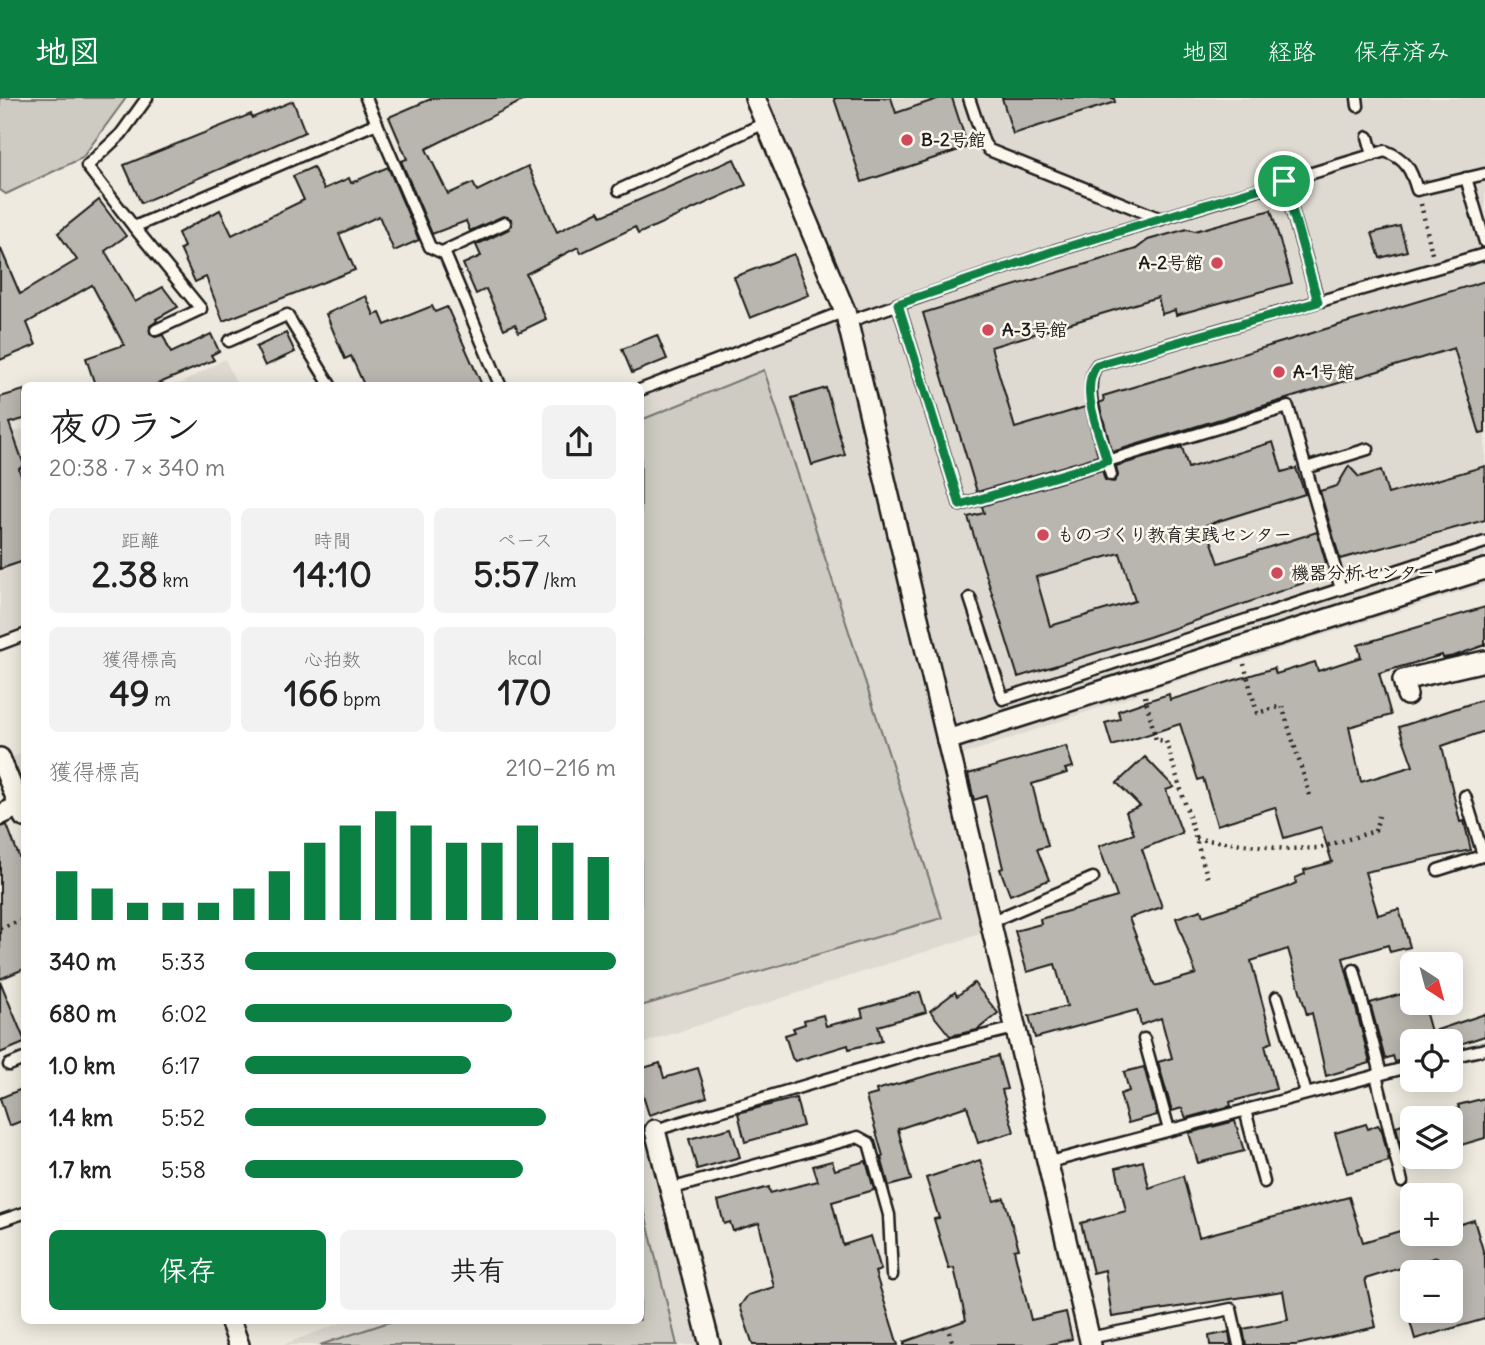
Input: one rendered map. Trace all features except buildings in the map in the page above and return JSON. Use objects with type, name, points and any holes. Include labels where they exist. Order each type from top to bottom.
[{"type":"street","points":[[755,98],[846,316],[1090,1341]]},
{"type":"street","points":[[947,740],[1485,569]]},
{"type":"street","points":[[1406,695],[1403,680],[1485,661]]},
{"type":"street","points":[[0,758],[21,810]]},
{"type":"street","points":[[0,815],[21,812]]},
{"type":"street","points":[[655,1130],[710,1345]]},
{"type":"street","points":[[231,1324],[239,1345]]},
{"type":"lane","points":[[147,98],[121,134],[87,166],[201,309],[156,330]]},
{"type":"lane","points":[[366,98],[430,247],[442,252],[499,382]]},
{"type":"lane","points":[[969,98],[984,143],[989,150],[1161,219]]},
{"type":"lane","points":[[619,190],[766,122]]},
{"type":"lane","points":[[134,227],[377,124]]},
{"type":"lane","points":[[1368,137],[1373,155]]},
{"type":"lane","points":[[644,389],[846,316],[898,304],[1161,219],[1385,151],[1398,156],[1410,167],[1417,190],[1485,174]]},
{"type":"lane","points":[[1466,178],[1485,242]]},
{"type":"lane","points":[[1284,181],[1318,302]]},
{"type":"lane","points":[[442,252],[505,223]]},
{"type":"lane","points":[[1111,475],[1089,393],[1090,374],[1097,365],[1485,254]]},
{"type":"lane","points":[[898,304],[960,505],[1288,407],[1341,589]]},
{"type":"lane","points":[[229,341],[287,315],[328,382]]},
{"type":"lane","points":[[1306,468],[1368,449]]},
{"type":"lane","points":[[970,598],[1003,699],[1485,542]]},
{"type":"lane","points":[[0,644],[21,636]]},
{"type":"lane","points":[[1438,870],[1484,855],[1465,796]]},
{"type":"lane","points":[[990,922],[1093,877]]},
{"type":"lane","points":[[1354,970],[1402,1182]]},
{"type":"lane","points":[[1277,997],[1306,1093]]},
{"type":"lane","points":[[655,1130],[929,1049],[1015,1028]]},
{"type":"lane","points":[[1144,1039],[1169,1130]]},
{"type":"lane","points":[[1463,1054],[1485,1049]]},
{"type":"lane","points":[[9,1065],[21,1060]]},
{"type":"lane","points":[[1049,1162],[1400,1069]]},
{"type":"lane","points":[[1245,1110],[1264,1182]]},
{"type":"lane","points":[[670,1189],[858,1137],[869,1143],[889,1214],[892,1275]]},
{"type":"lane","points":[[0,1221],[21,1214]]},
{"type":"lane","points":[[1090,1341],[1231,1309],[1239,1345]]},
{"type":"path","points":[[1417,190],[1435,268]]},
{"type":"path","points":[[1240,647],[1257,713],[1282,706],[1311,799]]},
{"type":"path","points":[[1140,678],[1156,740],[1166,740],[1209,882]]},
{"type":"path","points":[[1196,839],[1286,849],[1319,848],[1375,831],[1379,816]]},
{"type":"path","points":[[0,928],[21,920]]},
{"type":"path","points":[[949,1332],[953,1345]]},
{"type":"shaded area","points":[[0,98],[126,98],[82,158],[6,194],[0,190]]},
{"type":"shaded area","points":[[766,98],[1485,98],[1485,584],[1159,687],[942,762],[983,933],[644,1043],[644,392],[852,302]]},
{"type":"shaded area","points":[[225,359],[236,382],[183,382]]},
{"type":"shaded area","points":[[764,370],[942,918],[644,1005],[644,419]]},
{"type":"shaded area","points":[[21,430],[21,636],[0,644],[0,436]]},
{"type":"shaded area","points":[[21,753],[21,810],[1,762]]},
{"type":"shaded area","points":[[644,1120],[703,1345],[282,1345],[338,1324],[644,1324]]},
{"type":"shaded area","points":[[644,1209],[677,1345],[320,1345],[383,1324],[644,1324]]},
{"type":"place","name":"B-2号館","points":[[907,140]]},
{"type":"place","name":"A-2号館","points":[[1217,263]]},
{"type":"place","name":"A-3号館","points":[[988,330]]},
{"type":"place","name":"A-1号館","points":[[1279,372]]},
{"type":"place","name":"ものづくり教育実践センター","points":[[1043,535]]},
{"type":"place","name":"機器分析センター","points":[[1277,573]]},
{"type":"route","points":[[1284,181],[1318,302],[1097,365],[1090,374],[1089,393],[1107,461],[960,505],[898,304],[1054,251],[1284,181]]}]
